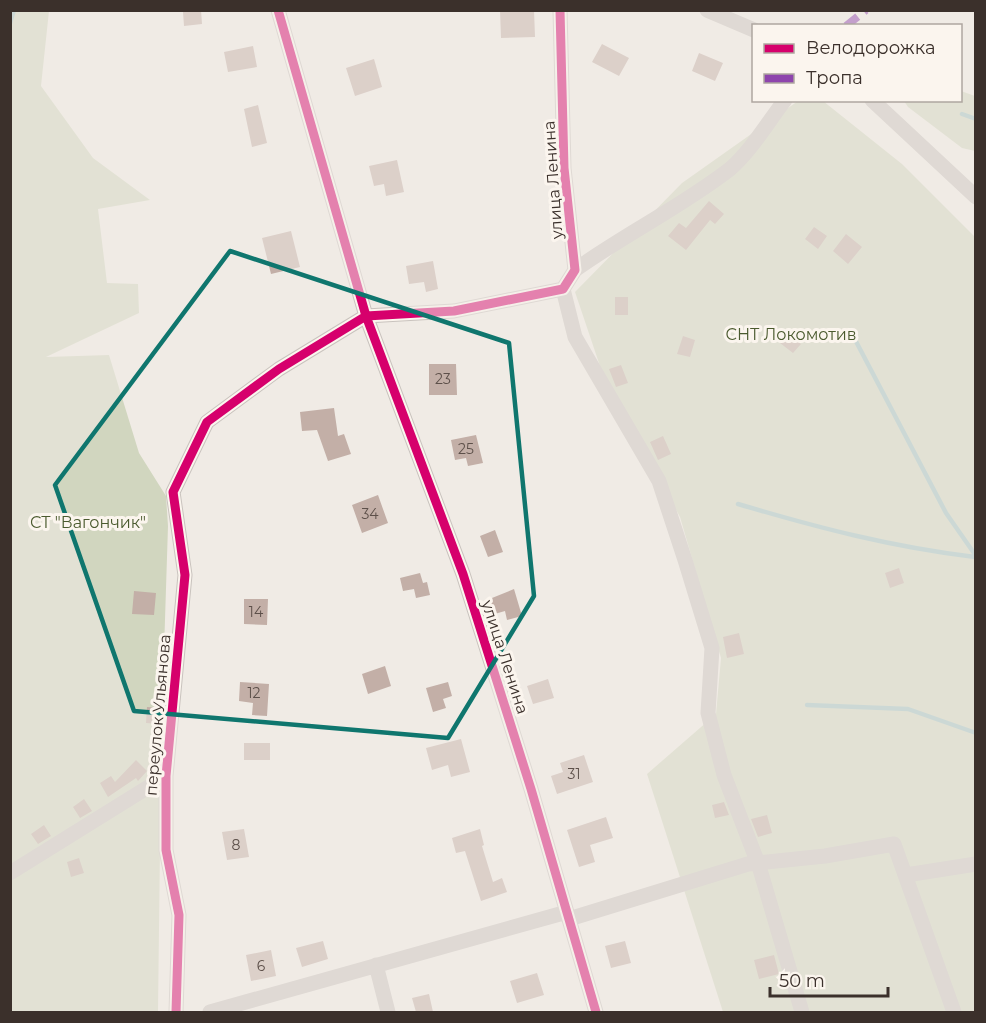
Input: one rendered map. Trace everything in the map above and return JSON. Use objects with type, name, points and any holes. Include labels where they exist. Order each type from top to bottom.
[{"type":"street","name":"улица Ленина","points":[[278,10],[366,316],[463,574],[596,1012]]},
{"type":"street","name":"улица Ленина","points":[[560,10],[564,168],[575,270]]},
{"type":"street","points":[[707,10],[752,30]]},
{"type":"street","points":[[366,316],[454,310],[563,288],[575,270],[731,168],[783,102]]},
{"type":"street","points":[[874,102],[975,197]]},
{"type":"street","points":[[563,288],[575,337],[659,481],[712,648],[708,713],[724,775],[758,863],[802,1012]]},
{"type":"street","name":"переулок Ульянова","points":[[176,1012],[179,915],[166,850],[166,776],[185,575],[173,492],[207,422],[279,369],[366,316]]},
{"type":"street","points":[[10,873],[166,776]]},
{"type":"street","points":[[210,1012],[376,965],[568,916],[710,874],[758,863],[894,844],[954,1012]]},
{"type":"street","points":[[906,875],[975,864]]},
{"type":"street","points":[[376,965],[388,1012]]},
{"type":"highlighted area","points":[[230,251],[509,343],[534,596],[448,738],[134,711],[55,485]]},
{"type":"green space","name":"СТ \"Вагончик\"","points":[[10,11],[49,11],[41,86],[93,158],[150,200],[98,209],[107,283],[138,284],[139,313],[46,357],[109,355],[139,453],[166,496],[168,526],[163,682],[171,683],[168,697],[162,699],[162,731],[166,732],[161,764],[158,1012],[11,1012]]},
{"type":"green space","points":[[962,91],[975,96],[975,151],[962,148],[908,107],[905,102],[962,102]]},
{"type":"green space","name":"СНТ Локомотив","points":[[797,102],[824,102],[902,164],[975,237],[975,1012],[723,1012],[647,774],[716,714],[721,658],[680,517],[604,378],[575,292],[682,183]]},
{"type":"building","points":[[201,10],[202,24],[184,26],[183,12]]},
{"type":"building","points":[[500,10],[534,10],[535,37],[501,38]]},
{"type":"building","points":[[602,44],[629,58],[619,76],[592,62]]},
{"type":"building","points":[[253,46],[257,67],[228,72],[224,52]]},
{"type":"building","points":[[699,53],[723,63],[715,81],[692,71]]},
{"type":"building","points":[[374,59],[382,87],[355,96],[346,68]]},
{"type":"building","points":[[258,105],[267,143],[252,147],[244,109]]},
{"type":"building","points":[[397,160],[404,192],[386,196],[384,184],[374,186],[369,166]]},
{"type":"building","points":[[709,201],[724,214],[715,224],[710,220],[686,250],[668,236],[679,223],[686,228]]},
{"type":"building","points":[[814,227],[827,236],[818,249],[805,239]]},
{"type":"building","points":[[291,231],[300,267],[271,274],[262,238]]},
{"type":"building","points":[[846,234],[862,247],[848,264],[833,251]]},
{"type":"building","points":[[433,261],[438,289],[426,292],[424,282],[409,284],[406,266]]},
{"type":"building","points":[[615,297],[628,297],[628,315],[615,315]]},
{"type":"building","points":[[787,334],[801,344],[793,353],[780,343]]},
{"type":"building","points":[[683,336],[695,340],[690,357],[677,354]]},
{"type":"building","points":[[429,364],[456,364],[457,395],[429,395]]},
{"type":"building","points":[[621,365],[628,383],[616,387],[609,369]]},
{"type":"building","points":[[334,408],[338,436],[344,434],[351,454],[328,461],[317,430],[302,431],[300,412]]},
{"type":"building","points":[[476,435],[483,463],[468,466],[466,458],[455,460],[451,440]]},
{"type":"building","points":[[663,436],[671,454],[658,460],[650,442]]},
{"type":"building","points":[[378,495],[388,523],[362,533],[352,505]]},
{"type":"building","points":[[495,530],[503,552],[488,557],[480,536]]},
{"type":"building","points":[[899,568],[904,583],[890,588],[885,573]]},
{"type":"building","points":[[420,573],[423,583],[427,582],[430,595],[416,598],[414,589],[403,591],[400,578]]},
{"type":"building","points":[[514,589],[522,616],[507,620],[505,611],[491,615],[487,600]]},
{"type":"building","points":[[134,591],[156,593],[154,615],[132,614]]},
{"type":"building","points":[[244,599],[268,599],[267,625],[244,624]]},
{"type":"building","points":[[739,633],[744,654],[727,658],[723,637]]},
{"type":"building","points":[[385,666],[391,686],[368,694],[362,674]]},
{"type":"building","points":[[548,679],[554,698],[533,704],[527,686]]},
{"type":"building","points":[[240,682],[269,684],[267,716],[252,715],[253,703],[239,701]]},
{"type":"building","points":[[448,682],[452,696],[443,699],[446,708],[433,712],[426,688]]},
{"type":"building","points":[[147,707],[161,708],[160,724],[146,723]]},
{"type":"building","points":[[461,739],[470,772],[451,777],[448,765],[432,770],[426,748]]},
{"type":"building","points":[[244,743],[270,743],[270,760],[244,760]]},
{"type":"building","points":[[584,755],[593,782],[557,794],[551,776],[563,772],[560,763]]},
{"type":"building","points":[[136,760],[147,771],[138,781],[136,778],[108,797],[100,783],[111,776],[115,782]]},
{"type":"building","points":[[84,799],[92,811],[80,818],[73,807]]},
{"type":"building","points":[[724,802],[729,815],[715,818],[712,805]]},
{"type":"building","points":[[767,815],[772,833],[758,837],[751,819]]},
{"type":"building","points":[[606,817],[613,838],[590,845],[595,862],[579,867],[567,830]]},
{"type":"building","points":[[44,825],[51,836],[38,844],[31,834]]},
{"type":"building","points":[[244,829],[249,857],[227,860],[222,832]]},
{"type":"building","points":[[480,829],[484,845],[482,846],[493,882],[502,878],[507,892],[481,901],[465,851],[456,853],[452,838]]},
{"type":"building","points":[[79,858],[84,873],[71,877],[67,862]]},
{"type":"building","points":[[323,941],[328,959],[302,967],[296,948]]},
{"type":"building","points":[[625,941],[631,963],[611,968],[605,946]]},
{"type":"building","points":[[271,950],[276,976],[251,981],[246,955]]},
{"type":"building","points":[[774,955],[779,974],[759,979],[754,960]]},
{"type":"building","points":[[537,973],[544,995],[517,1003],[510,981]]},
{"type":"building","points":[[429,994],[433,1012],[416,1012],[412,998]]},
{"type":"waterway","points":[[10,23],[14,10]]},
{"type":"waterway","points":[[962,114],[976,119]]},
{"type":"waterway","points":[[850,330],[946,513],[976,556]]},
{"type":"waterway","points":[[738,504],[856,536],[975,557]]},
{"type":"waterway","points":[[807,705],[908,709],[976,733]]},
{"type":"marked path","points":[[848,24],[866,10]]},
{"type":"cycle path","points":[[278,10],[366,316],[463,574],[531,789],[596,1012]]},
{"type":"cycle path","points":[[176,1012],[179,915],[166,850],[166,776],[185,575],[173,492],[207,422],[279,369],[366,316],[454,311],[563,289],[575,270],[564,168],[560,10]]}]
